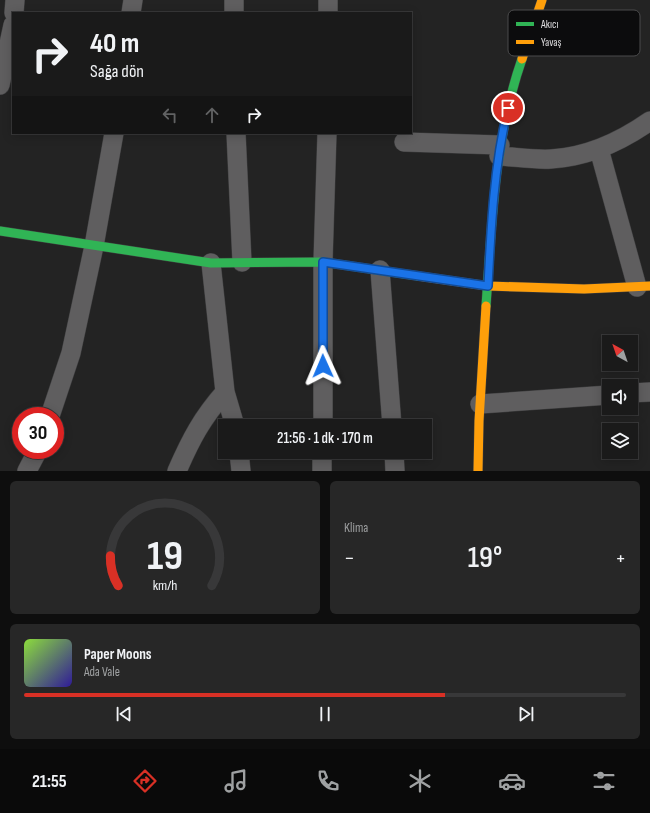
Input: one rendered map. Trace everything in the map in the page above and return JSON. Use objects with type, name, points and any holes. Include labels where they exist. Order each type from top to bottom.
[{"type":"street","points":[[14,12],[15,0]]},
{"type":"street","points":[[132,12],[133,0]]},
{"type":"street","points":[[234,0],[234,12]]},
{"type":"street","points":[[328,0],[328,12]]},
{"type":"street","points":[[539,10],[542,0]]},
{"type":"street","points":[[0,86],[12,30]]},
{"type":"street","points":[[478,471],[480,404],[493,202],[500,150],[515,78],[523,56]]},
{"type":"street","points":[[404,142],[500,150],[551,159],[586,154],[626,138],[650,121]]},
{"type":"street","points":[[53,407],[71,353],[94,246],[114,134]]},
{"type":"street","points":[[236,134],[242,262]]},
{"type":"street","points":[[323,419],[323,262],[327,134]]},
{"type":"street","points":[[0,231],[211,263],[323,262],[488,286],[584,289],[644,286],[599,149]]},
{"type":"street","points":[[211,263],[225,392],[233,419]]},
{"type":"street","points":[[380,270],[391,419]]},
{"type":"street","points":[[177,471],[189,442],[207,413],[225,392]]},
{"type":"street","points":[[638,393],[650,392]]},
{"type":"street","points":[[480,404],[602,395]]},
{"type":"street","points":[[27,471],[33,459]]},
{"type":"street","points":[[240,459],[242,471]]},
{"type":"street","points":[[322,459],[322,471]]},
{"type":"street","points":[[394,459],[395,471]]},
{"type":"traffic: fast","points":[[486,306],[493,212],[500,150],[505,120],[522,59]]},
{"type":"traffic: fast","points":[[0,231],[211,263],[323,262],[418,276]]},
{"type":"traffic: slow","points":[[539,10],[542,0]]},
{"type":"traffic: slow","points":[[418,276],[488,286],[584,289],[650,286]]},
{"type":"traffic: slow","points":[[478,471],[479,421],[486,306]]},
{"type":"route","points":[[323,366],[323,262],[488,286],[493,202],[501,138],[508,108]]}]
